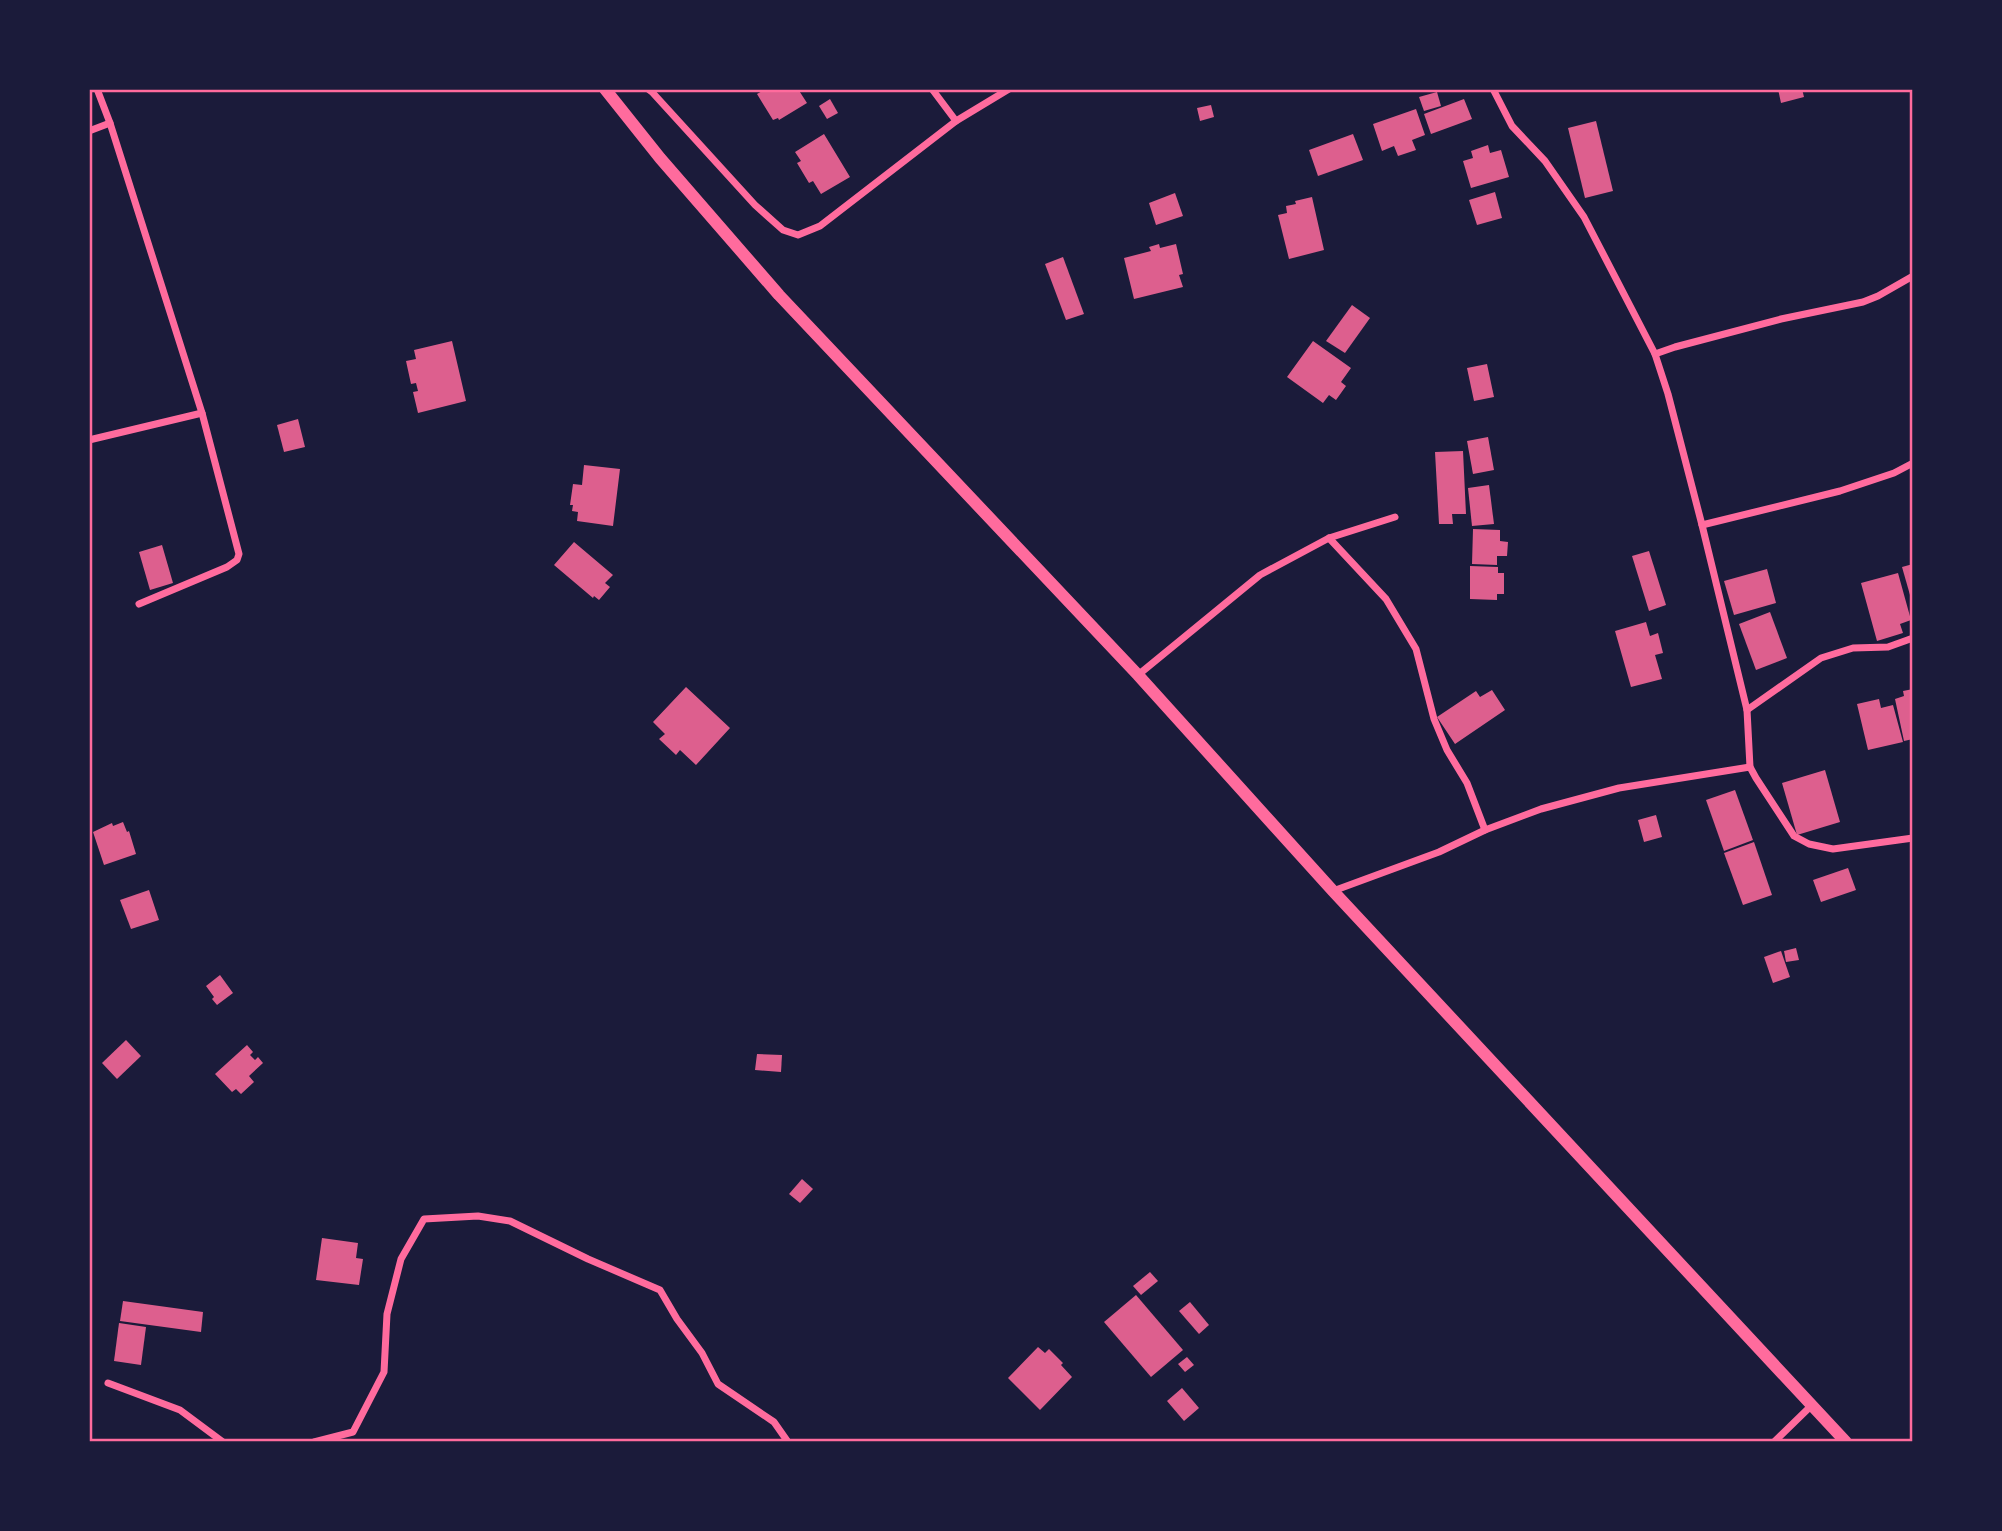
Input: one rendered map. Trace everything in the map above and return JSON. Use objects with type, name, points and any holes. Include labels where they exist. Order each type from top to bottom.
[{"type":"main road","points":[[605,89],[660,158],[779,295],[1138,675],[1333,891],[1846,1442]]},
{"type":"street","points":[[97,89],[202,413],[240,554],[237,560],[227,567],[139,604]]},
{"type":"street","points":[[648,89],[755,205],[783,230],[798,235],[820,226],[957,121],[1009,89]]},
{"type":"street","points":[[932,89],[957,121]]},
{"type":"street","points":[[1493,89],[1512,126],[1545,161],[1584,216],[1655,354],[1668,394],[1748,710],[1750,767],[1794,836],[1809,844],[1833,849],[1913,838]]},
{"type":"street","points":[[89,131],[110,123]]},
{"type":"street","points":[[1655,354],[1782,319],[1863,302],[1913,276]]},
{"type":"street","points":[[89,440],[202,413]]},
{"type":"street","points":[[1702,525],[1840,491],[1894,474],[1913,463]]},
{"type":"street","points":[[1138,675],[1260,575],[1329,538],[1395,517]]},
{"type":"street","points":[[1329,538],[1386,599],[1416,649],[1434,719],[1447,750],[1467,783],[1485,830]]},
{"type":"street","points":[[1748,710],[1821,658],[1853,648],[1888,647],[1913,638]]},
{"type":"street","points":[[1333,891],[1438,852],[1485,830],[1541,809],[1619,788],[1750,767]]},
{"type":"street","points":[[314,1442],[353,1432],[384,1371],[387,1314],[401,1259],[424,1219],[478,1216],[510,1221],[598,1264],[660,1290],[702,1353],[718,1384],[774,1422],[789,1442]]},
{"type":"street","points":[[108,1382],[180,1410],[223,1442]]},
{"type":"street","points":[[1774,1442],[1812,1405]]},
{"type":"building","points":[[766,89],[798,89],[807,103],[779,120],[773,120],[757,94]]},
{"type":"building","points":[[1778,89],[1802,89],[1804,97],[1781,103]]},
{"type":"building","points":[[1437,92],[1441,106],[1424,111],[1419,97]]},
{"type":"building","points":[[830,99],[838,113],[827,119],[819,106]]},
{"type":"building","points":[[1464,99],[1472,119],[1431,134],[1424,114]]},
{"type":"building","points":[[1211,105],[1214,117],[1200,121],[1197,108]]},
{"type":"building","points":[[1416,109],[1425,135],[1412,140],[1416,150],[1398,156],[1394,146],[1382,151],[1373,124]]},
{"type":"building","points":[[1596,121],[1613,191],[1585,198],[1568,128]]},
{"type":"building","points":[[824,134],[850,177],[821,194],[813,181],[809,183],[797,163],[801,161],[795,152]]},
{"type":"building","points":[[1353,134],[1363,160],[1318,176],[1309,150]]},
{"type":"building","points":[[1488,145],[1490,153],[1501,150],[1509,177],[1471,188],[1463,161],[1473,158],[1471,151]]},
{"type":"building","points":[[1495,192],[1502,218],[1477,225],[1469,200]]},
{"type":"building","points":[[1175,193],[1183,216],[1156,225],[1149,203]]},
{"type":"building","points":[[1312,197],[1324,250],[1289,259],[1278,215],[1287,213],[1286,206],[1296,204],[1295,201]]},
{"type":"building","points":[[1159,244],[1160,248],[1176,244],[1183,287],[1134,299],[1124,258],[1151,251],[1149,247]]},
{"type":"building","points":[[1063,257],[1084,314],[1066,320],[1045,264]]},
{"type":"building","points":[[1352,305],[1370,318],[1345,353],[1326,341]]},
{"type":"building","points":[[452,341],[466,401],[418,413],[413,392],[418,391],[416,383],[411,384],[406,361],[416,359],[414,350]]},
{"type":"building","points":[[1313,341],[1351,368],[1341,382],[1346,386],[1336,400],[1329,395],[1323,403],[1287,377]]},
{"type":"building","points":[[1487,364],[1494,397],[1474,401],[1467,368]]},
{"type":"building","points":[[298,419],[305,447],[284,452],[277,425]]},
{"type":"building","points":[[1488,437],[1494,470],[1473,474],[1467,441]]},
{"type":"building","points":[[1463,451],[1466,514],[1452,514],[1453,524],[1439,524],[1435,452]]},
{"type":"building","points":[[584,465],[620,469],[613,526],[577,521],[578,512],[572,511],[573,505],[570,505],[573,484],[582,485]]},
{"type":"building","points":[[1489,485],[1494,524],[1472,526],[1468,488]]},
{"type":"building","points":[[1473,529],[1500,530],[1500,541],[1508,542],[1507,556],[1497,556],[1497,565],[1472,564]]},
{"type":"building","points":[[574,542],[613,575],[605,583],[610,587],[599,600],[594,596],[593,598],[554,565]]},
{"type":"building","points":[[162,545],[173,583],[150,590],[139,552]]},
{"type":"building","points":[[1649,551],[1666,605],[1649,611],[1632,556]]},
{"type":"building","points":[[1913,564],[1913,602],[1912,602],[1902,567]]},
{"type":"building","points":[[1470,566],[1498,567],[1498,573],[1504,573],[1504,594],[1497,594],[1497,600],[1470,599]]},
{"type":"building","points":[[1767,569],[1776,603],[1734,615],[1724,581]]},
{"type":"building","points":[[1898,573],[1911,620],[1900,624],[1903,633],[1877,641],[1861,583]]},
{"type":"building","points":[[1770,612],[1787,658],[1756,670],[1739,624]]},
{"type":"building","points":[[1646,622],[1650,636],[1658,633],[1663,653],[1655,655],[1662,679],[1631,687],[1615,631]]},
{"type":"building","points":[[686,687],[730,728],[696,765],[680,750],[676,755],[659,739],[665,734],[653,722]]},
{"type":"building","points":[[1913,689],[1913,739],[1904,741],[1895,699],[1904,696],[1903,691]]},
{"type":"building","points":[[1492,690],[1505,710],[1455,744],[1437,717],[1476,691],[1480,697]]},
{"type":"building","points":[[1879,699],[1881,708],[1893,705],[1903,742],[1868,750],[1857,704]]},
{"type":"building","points":[[1825,770],[1840,822],[1797,835],[1782,783]]},
{"type":"building","points":[[1735,790],[1753,840],[1724,851],[1706,800]]},
{"type":"building","points":[[1656,815],[1662,837],[1644,842],[1638,820]]},
{"type":"building","points":[[123,822],[127,832],[129,831],[136,854],[104,865],[93,832],[112,823],[113,826]]},
{"type":"building","points":[[1754,842],[1772,895],[1743,905],[1724,853]]},
{"type":"building","points":[[1848,868],[1856,890],[1821,902],[1813,880]]},
{"type":"building","points":[[149,890],[159,920],[131,929],[120,900]]},
{"type":"building","points":[[1796,948],[1799,960],[1786,962],[1784,951]]},
{"type":"building","points":[[1781,951],[1790,977],[1773,983],[1764,957]]},
{"type":"building","points":[[220,975],[233,993],[217,1005],[206,986]]},
{"type":"building","points":[[126,1040],[141,1056],[117,1079],[102,1063]]},
{"type":"building","points":[[247,1045],[253,1052],[250,1055],[255,1060],[258,1057],[263,1063],[249,1076],[254,1082],[241,1094],[236,1089],[232,1092],[215,1074]]},
{"type":"building","points":[[757,1054],[782,1055],[781,1072],[755,1070]]},
{"type":"building","points":[[802,1179],[813,1189],[800,1203],[789,1194]]},
{"type":"building","points":[[322,1238],[358,1243],[356,1258],[363,1259],[359,1285],[316,1280]]},
{"type":"building","points":[[1150,1272],[1158,1281],[1141,1295],[1133,1286]]},
{"type":"building","points":[[1136,1295],[1183,1350],[1151,1377],[1104,1322]]},
{"type":"building","points":[[123,1301],[203,1312],[201,1332],[120,1321]]},
{"type":"building","points":[[1190,1302],[1209,1325],[1199,1334],[1179,1311]]},
{"type":"building","points":[[119,1323],[146,1327],[141,1365],[114,1361]]},
{"type":"building","points":[[1038,1347],[1045,1353],[1049,1349],[1072,1377],[1040,1410],[1008,1378]]},
{"type":"building","points":[[1187,1357],[1194,1365],[1185,1372],[1178,1364]]},
{"type":"building","points":[[1182,1388],[1199,1408],[1184,1421],[1167,1401]]}]
